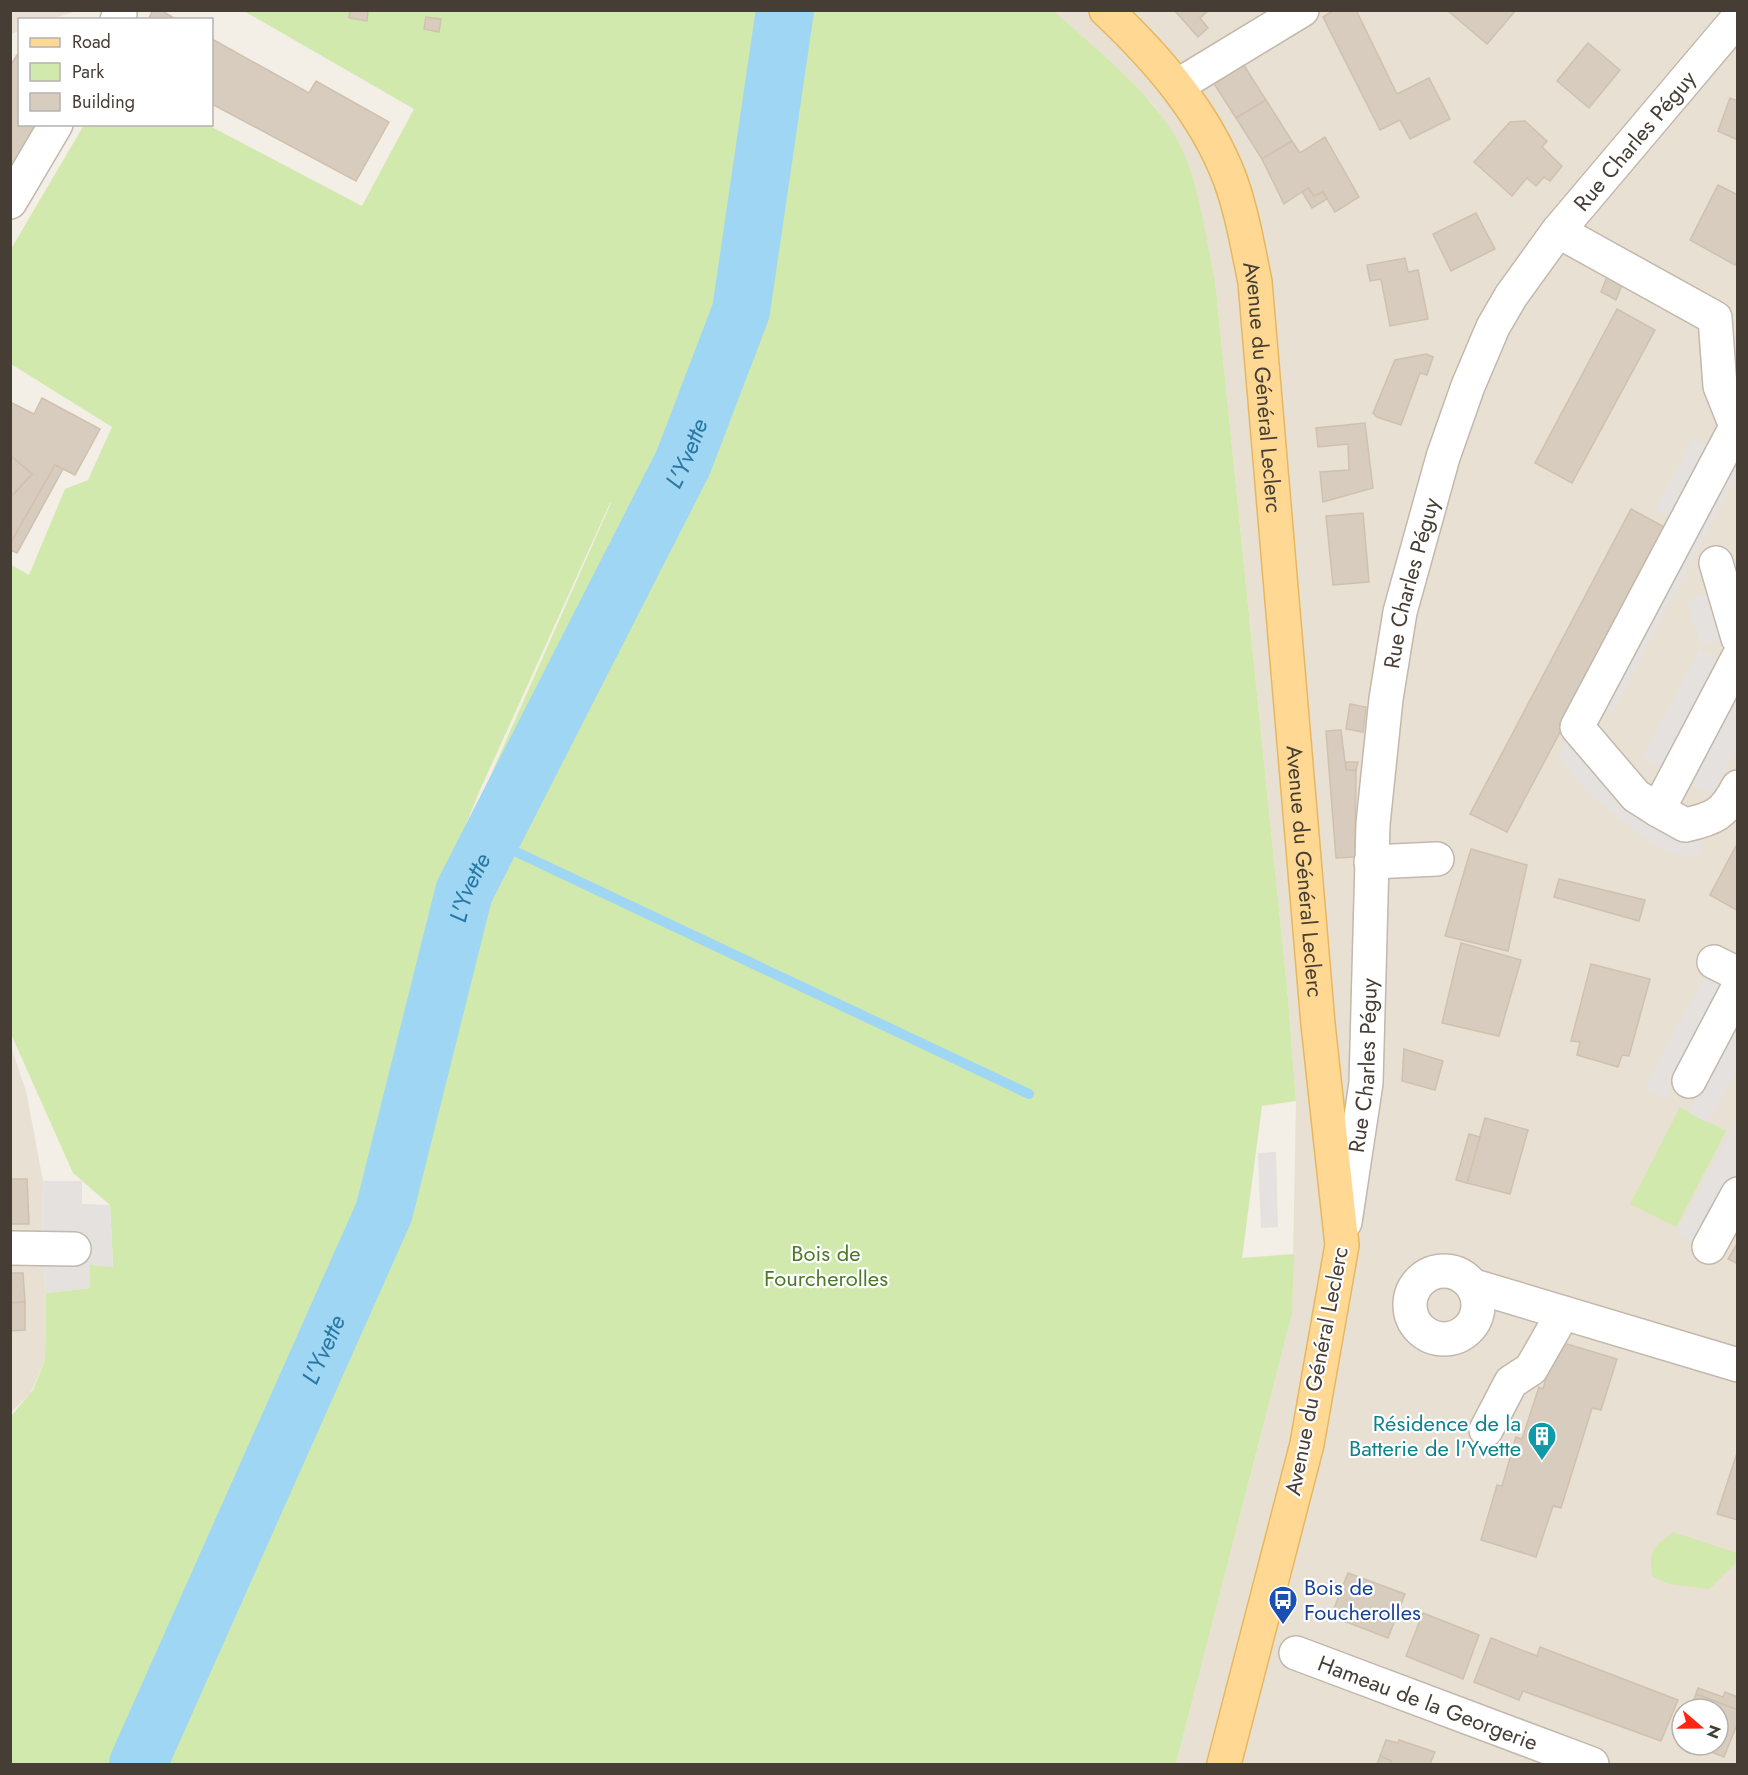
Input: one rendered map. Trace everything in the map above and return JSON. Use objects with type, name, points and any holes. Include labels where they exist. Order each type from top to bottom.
[{"type":"main road","name":"Avenue du Général Leclerc","points":[[1106,10],[1157,61],[1177,86],[1209,135],[1230,180],[1241,216],[1255,282],[1318,1024],[1342,1245],[1306,1444],[1224,1764]]},
{"type":"street","points":[[1177,86],[1302,10]]},
{"type":"street","name":"Rue Charles Péguy","points":[[1342,1245],[1366,1083],[1371,862],[1377,772],[1400,612],[1424,520],[1468,386],[1493,327],[1558,231],[1734,28]]},
{"type":"street","points":[[10,202],[55,126]]},
{"type":"street","points":[[1558,231],[1726,323],[1720,386],[1737,429],[1577,727],[1636,796],[1685,825],[1708,820],[1727,808],[1737,787]]},
{"type":"street","points":[[1716,563],[1737,638]]},
{"type":"street","points":[[1658,810],[1737,658]]},
{"type":"street","points":[[1371,862],[1437,859]]},
{"type":"street","points":[[1689,1081],[1737,988]]},
{"type":"street","points":[[1709,1247],[1737,1194]]},
{"type":"street","points":[[10,1248],[74,1249]]},
{"type":"street","points":[[1474,1286],[1737,1365]]},
{"type":"street","points":[[1485,1430],[1511,1382],[1531,1369],[1563,1313]]},
{"type":"street","name":"Hameau de la Georgerie","points":[[1296,1653],[1592,1764]]},
{"type":"shaded area","points":[[11,10],[77,11],[54,18],[18,18],[18,31],[11,34]]},
{"type":"shaded area","points":[[1054,11],[1737,11],[1737,1764],[1176,1764],[1292,1314],[1296,1101],[1288,998],[1215,280],[1194,187],[1179,144],[1154,105]]},
{"type":"shaded area","points":[[1693,439],[1715,450],[1679,521],[1656,509]]},
{"type":"shaded area","points":[[1726,469],[1737,475],[1611,715],[1599,708]]},
{"type":"shaded area","points":[[1711,593],[1724,641],[1700,644],[1688,602]]},
{"type":"shaded area","points":[[1700,649],[1723,662],[1664,769],[1643,758]]},
{"type":"shaded area","points":[[1737,691],[1737,746],[1712,794],[1690,784]]},
{"type":"shaded area","points":[[1570,735],[1704,837],[1698,856],[1673,854],[1648,842],[1586,791],[1558,757]]},
{"type":"shaded area","points":[[1707,972],[1727,983],[1666,1099],[1645,1088]]},
{"type":"shaded area","points":[[1737,1020],[1737,1069],[1708,1123],[1688,1112]]},
{"type":"shaded area","points":[[10,1044],[26,1091],[43,1181],[42,1249],[46,1293],[45,1360],[30,1394],[11,1412]]},
{"type":"shaded area","points":[[1737,1118],[1737,1168],[1697,1245],[1676,1234]]},
{"type":"shaded area","points":[[1276,1152],[1278,1227],[1261,1228],[1258,1153]]},
{"type":"shaded area","points":[[43,1181],[82,1181],[82,1204],[110,1205],[113,1267],[90,1265],[90,1288],[46,1293],[42,1249]]},
{"type":"green space","name":"Bois de Fourcherolles","points":[[244,11],[1054,11],[1139,89],[1168,124],[1179,143],[1197,193],[1215,280],[1288,998],[1296,1101],[1262,1106],[1242,1258],[1294,1254],[1292,1314],[1176,1764],[11,1764],[11,1416],[33,1390],[45,1360],[46,1293],[90,1288],[90,1265],[113,1266],[110,1205],[73,1173],[11,1034],[10,564],[29,575],[65,489],[88,480],[112,427],[11,364],[11,249],[83,126],[210,126],[362,206],[414,109]],"holes":[[[611,503],[424,926],[480,790]]]},
{"type":"green space","points":[[1680,1107],[1726,1131],[1676,1227],[1630,1204]]},
{"type":"green space","points":[[1673,1532],[1737,1553],[1737,1562],[1709,1589],[1669,1584],[1652,1576],[1651,1560],[1656,1546]]},
{"type":"building","points":[[153,10],[161,10],[174,18],[149,18]]},
{"type":"building","points":[[350,10],[368,10],[367,21],[349,18]]},
{"type":"building","points":[[1174,10],[1209,10],[1200,18],[1208,28],[1198,37]]},
{"type":"building","points":[[1334,10],[1356,10],[1397,94],[1429,78],[1450,119],[1410,139],[1400,120],[1380,130],[1323,17]]},
{"type":"building","points":[[1447,10],[1516,10],[1487,44]]},
{"type":"building","points":[[426,17],[441,19],[439,32],[424,29]]},
{"type":"building","points":[[213,40],[309,93],[316,81],[389,122],[356,181],[213,105]]},
{"type":"building","points":[[1588,43],[1620,70],[1589,108],[1557,81]]},
{"type":"building","points":[[18,55],[18,126],[38,126],[10,174],[10,66]]},
{"type":"building","points":[[1243,64],[1266,100],[1236,118],[1213,82]]},
{"type":"building","points":[[1730,98],[1738,101],[1738,140],[1718,131]]},
{"type":"building","points":[[1266,100],[1292,141],[1262,159],[1236,118]]},
{"type":"building","points":[[1525,121],[1547,141],[1542,147],[1562,166],[1550,181],[1544,177],[1536,186],[1527,178],[1512,196],[1474,162],[1510,122]]},
{"type":"building","points":[[1325,137],[1359,197],[1335,212],[1323,192],[1314,196],[1308,188],[1284,204],[1262,159],[1292,141],[1300,153]]},
{"type":"building","points":[[1718,185],[1738,195],[1738,260],[1735,265],[1690,240]]},
{"type":"building","points":[[1308,188],[1314,196],[1323,192],[1327,199],[1312,208],[1302,192]]},
{"type":"building","points":[[1476,213],[1495,249],[1451,271],[1433,234]]},
{"type":"building","points":[[1405,258],[1408,272],[1418,270],[1428,319],[1390,326],[1381,279],[1370,281],[1367,265]]},
{"type":"building","points":[[1607,277],[1622,285],[1616,300],[1601,292]]},
{"type":"building","points":[[1617,309],[1655,330],[1572,483],[1535,463]]},
{"type":"building","points":[[1426,354],[1433,357],[1427,375],[1420,373],[1401,425],[1377,417],[1373,413],[1395,360]]},
{"type":"building","points":[[42,398],[100,429],[75,475],[55,465],[15,538],[10,536],[10,498],[32,474],[10,455],[10,402],[34,414]]},
{"type":"building","points":[[1365,423],[1373,488],[1323,502],[1320,472],[1349,470],[1348,444],[1318,447],[1316,428]]},
{"type":"building","points":[[10,455],[32,474],[10,498]]},
{"type":"building","points":[[55,465],[63,469],[17,553],[10,550],[10,544]]},
{"type":"building","points":[[1631,509],[1668,529],[1507,832],[1470,814]]},
{"type":"building","points":[[1363,513],[1369,582],[1333,585],[1326,516]]},
{"type":"building","points":[[1350,704],[1366,707],[1363,732],[1346,729]]},
{"type":"building","points":[[1341,730],[1346,770],[1356,770],[1355,857],[1336,858],[1326,731]]},
{"type":"building","points":[[1346,762],[1358,762],[1356,770],[1346,770]]},
{"type":"building","points":[[1738,842],[1738,911],[1710,895]]},
{"type":"building","points":[[1471,849],[1527,865],[1508,951],[1445,936]]},
{"type":"building","points":[[1559,879],[1645,900],[1639,921],[1554,897]]},
{"type":"building","points":[[1461,943],[1521,960],[1499,1036],[1442,1023]]},
{"type":"building","points":[[1591,964],[1650,979],[1629,1056],[1622,1055],[1618,1067],[1577,1055],[1580,1042],[1571,1041]]},
{"type":"building","points":[[1404,1049],[1443,1061],[1435,1090],[1402,1081]]},
{"type":"building","points":[[1485,1118],[1528,1130],[1510,1194],[1467,1183]]},
{"type":"building","points":[[1469,1134],[1480,1137],[1467,1183],[1456,1180]]},
{"type":"building","points":[[10,1179],[27,1179],[29,1224],[10,1224]]},
{"type":"building","points":[[1738,1242],[1738,1264],[1728,1259]]},
{"type":"building","points":[[10,1273],[23,1273],[25,1302],[10,1303]]},
{"type":"building","points":[[25,1302],[25,1330],[10,1331],[10,1303]]},
{"type":"building","name":"Résidence de la Batterie de l'Yvette","points":[[1557,1341],[1617,1359],[1601,1410],[1592,1408],[1561,1508],[1553,1506],[1536,1557],[1481,1540],[1497,1485],[1502,1486],[1516,1437],[1522,1439],[1539,1387],[1543,1389]]},
{"type":"building","points":[[1738,1450],[1738,1520],[1717,1514]]},
{"type":"building","points":[[1348,1573],[1405,1594],[1388,1638],[1331,1616]]},
{"type":"building","points":[[1423,1613],[1479,1635],[1463,1679],[1406,1656]]},
{"type":"building","points":[[1491,1638],[1537,1656],[1540,1647],[1670,1697],[1670,1719],[1661,1741],[1523,1691],[1519,1700],[1474,1682]]},
{"type":"building","points":[[1698,1688],[1723,1697],[1704,1697],[1696,1694]]},
{"type":"building","points":[[1725,1692],[1738,1697],[1738,1710],[1730,1707],[1730,1697],[1723,1697]]},
{"type":"building","points":[[1730,1707],[1738,1710],[1738,1722],[1730,1742]]},
{"type":"building","points":[[1386,1740],[1398,1743],[1399,1740],[1435,1752],[1430,1764],[1390,1764],[1391,1761],[1380,1756]]},
{"type":"building","points":[[1380,1756],[1391,1761],[1390,1764],[1377,1764]]},
{"type":"waterway","name":"L'Yvette","points":[[138,1764],[384,1212],[464,892],[683,463],[741,311],[785,10]]},
{"type":"waterway","points":[[491,840],[1029,1094]]},
{"type":"place","name":"Résidence de la Batterie de l'Yvette","points":[[1542,1462]]},
{"type":"place","name":"Bois de Foucherolles","points":[[1283,1626]]}]
